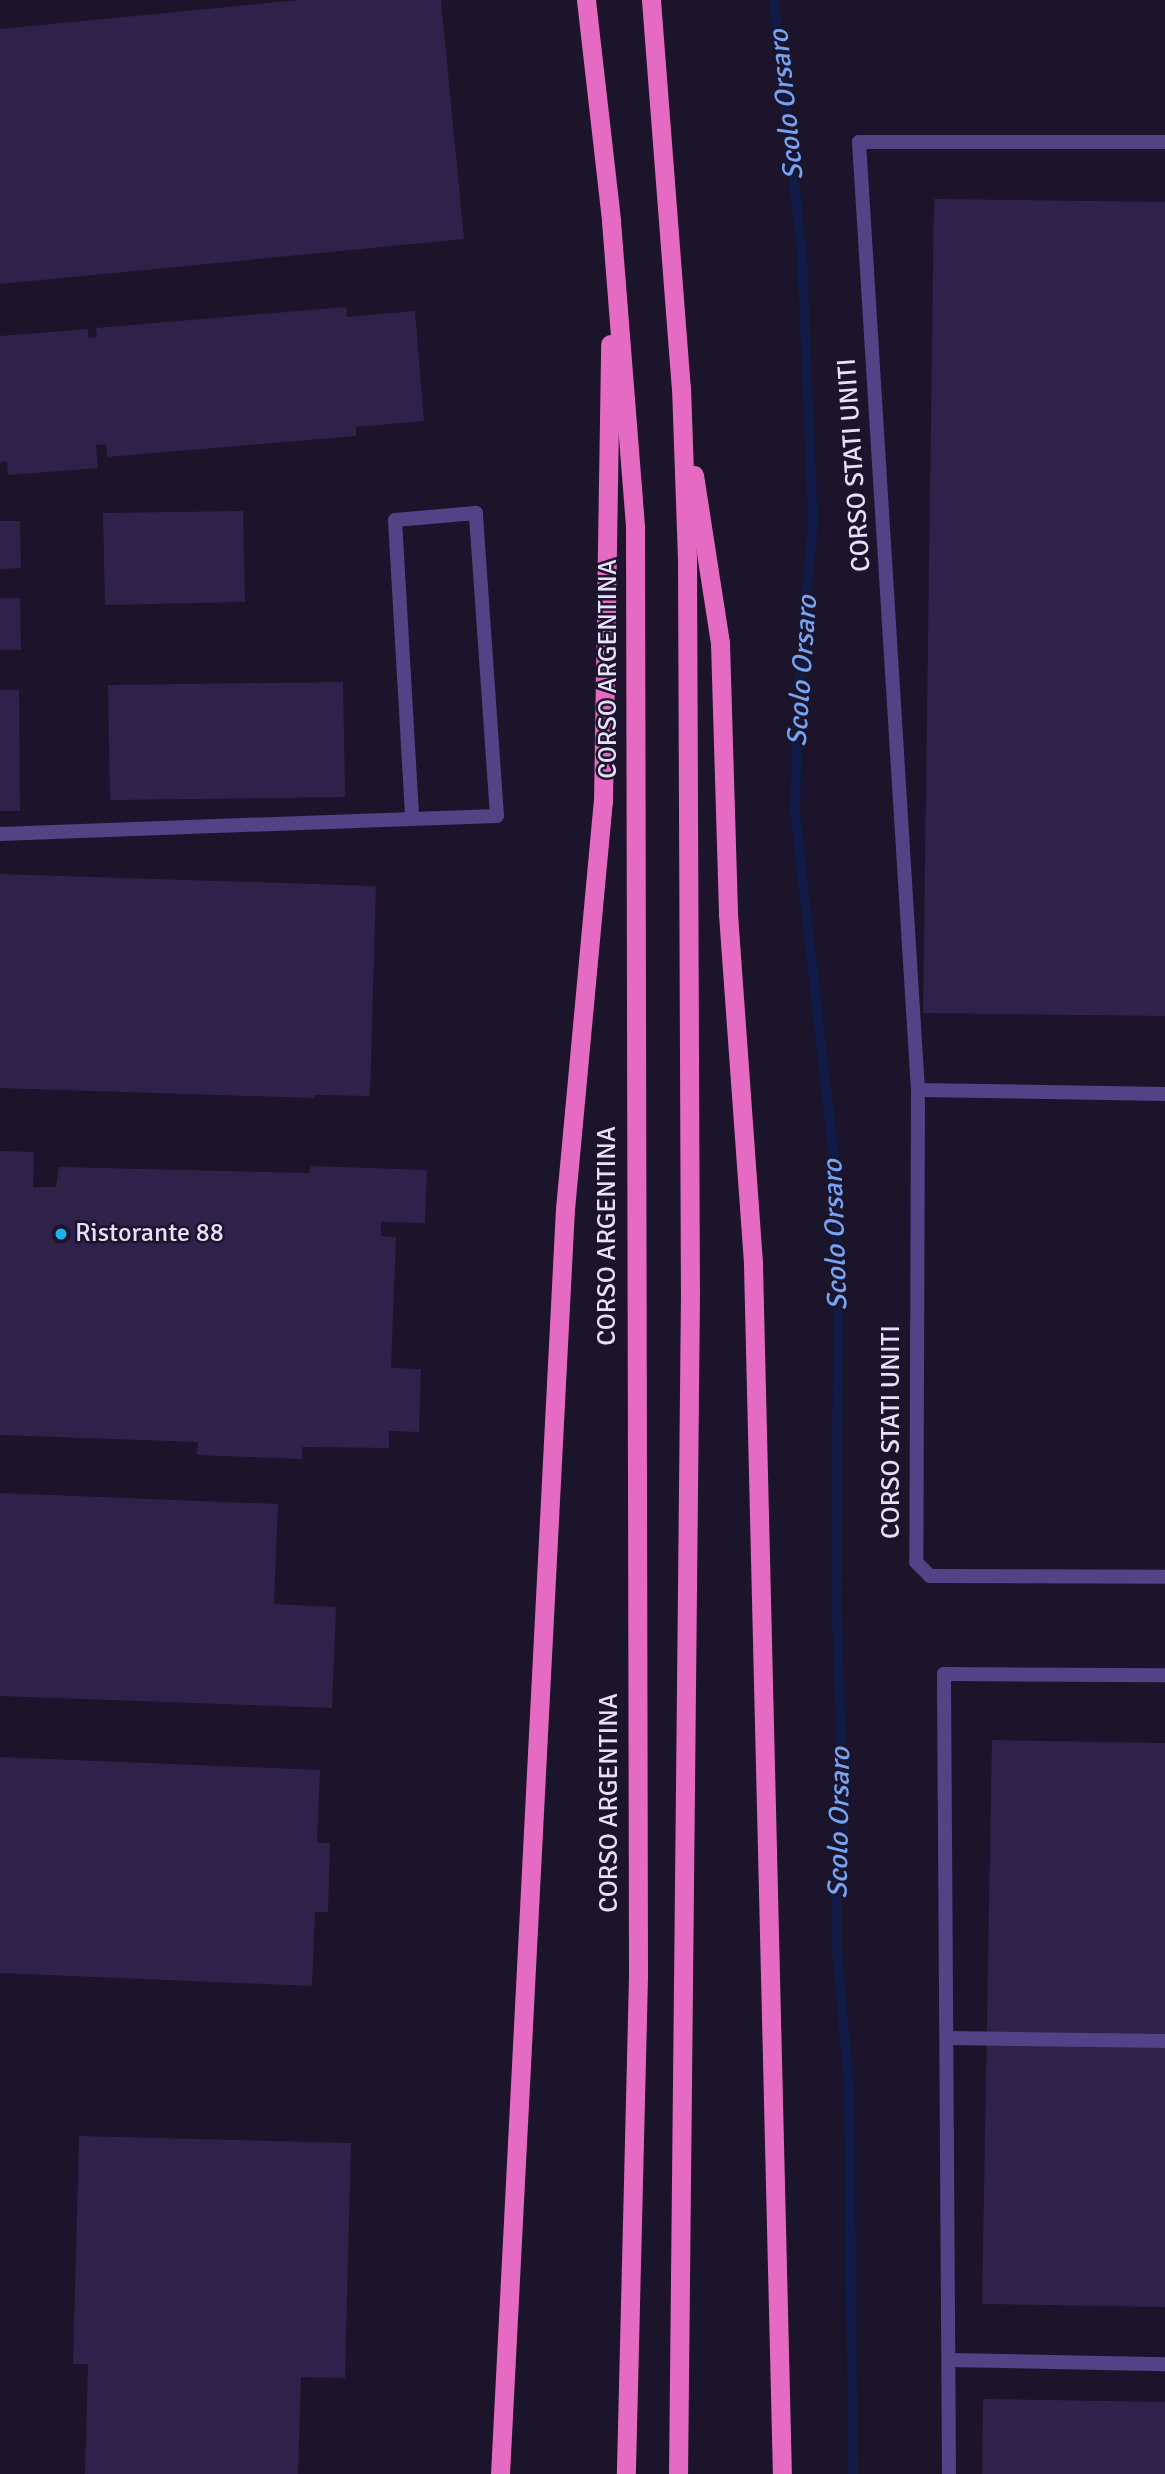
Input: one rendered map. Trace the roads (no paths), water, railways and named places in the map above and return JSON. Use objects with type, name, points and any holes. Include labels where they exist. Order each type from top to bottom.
[{"type":"highway","name":"CORSO ARGENTINA","points":[[586,0],[611,221],[635,528],[638,1977],[626,2474]]},
{"type":"highway","points":[[651,0],[681,387],[687,559],[690,959],[678,2474]]},
{"type":"highway","points":[[500,2474],[565,1209],[603,802],[611,221]]},
{"type":"highway","points":[[681,387],[720,643],[728,914],[753,1265],[782,2474]]},
{"type":"lane","name":"CORSO STATI UNITI","points":[[1165,142],[859,142],[918,1090],[916,1562],[930,1576],[1165,1577]]},
{"type":"lane","points":[[0,834],[497,816],[477,513],[395,520],[412,819]]},
{"type":"lane","points":[[918,1090],[1165,1094]]},
{"type":"lane","points":[[949,2474],[944,1674],[1165,1675]]},
{"type":"lane","points":[[947,2038],[1165,2040]]},
{"type":"lane","points":[[949,2360],[1165,2364]]},
{"type":"waterway","name":"Scolo Orsaro","points":[[774,0],[802,252],[813,521],[798,699],[795,812],[834,1160],[838,1274],[837,1616],[844,1826],[837,1881],[837,1950],[849,2087],[853,2474]]},
{"type":"place","name":"Ristorante 88","points":[[61,1234]]}]
